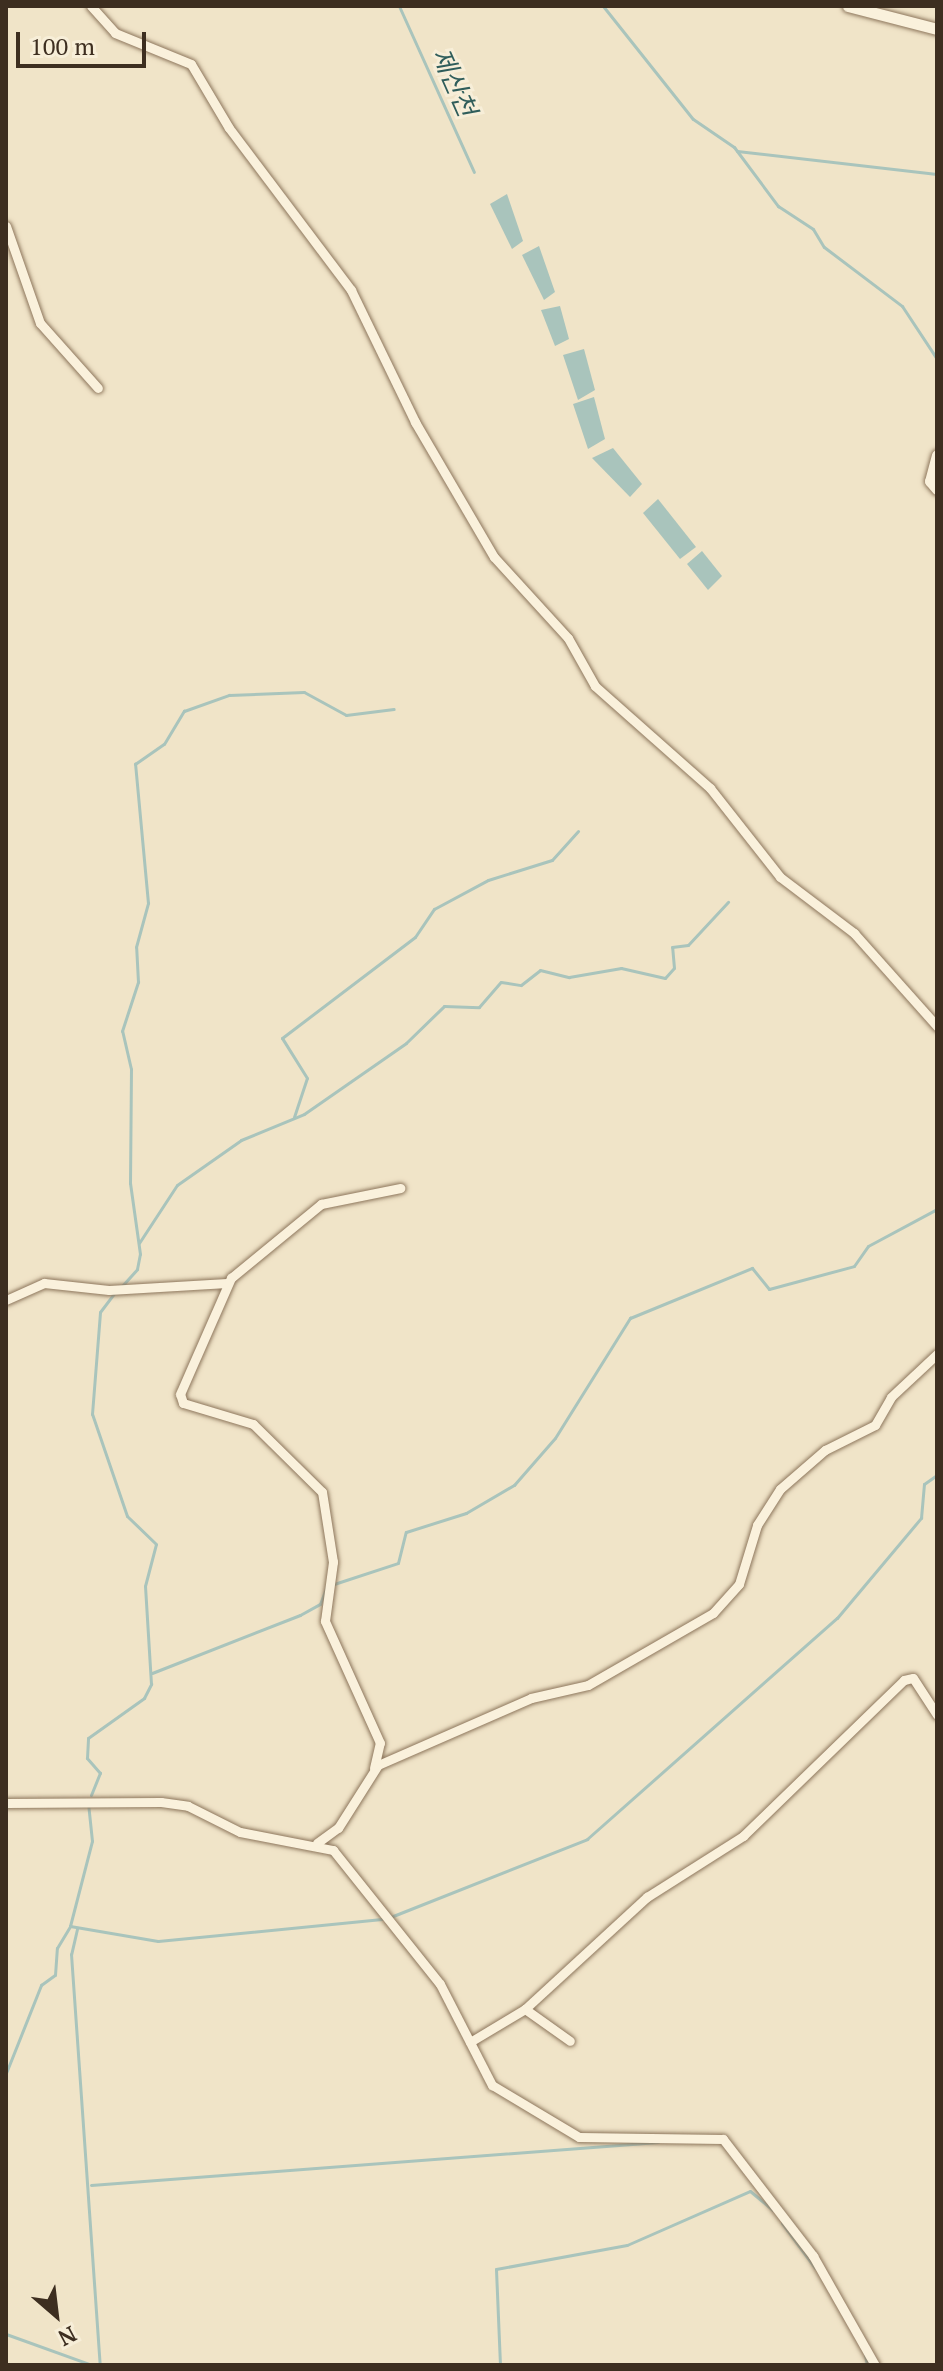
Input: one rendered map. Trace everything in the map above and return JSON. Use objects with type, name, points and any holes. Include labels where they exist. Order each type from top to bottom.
[{"type":"street","points":[[91,6],[115,33],[191,64],[229,128],[351,290],[415,422],[494,557],[568,638],[595,686],[710,788],[780,877],[854,933],[937,1026]]},
{"type":"street","points":[[848,6],[937,29]]},
{"type":"street","points":[[6,226],[40,323],[98,388]]},
{"type":"street","points":[[937,455],[930,481],[937,489]]},
{"type":"street","points":[[317,1843],[338,1828],[373,1770],[380,1743],[325,1621],[333,1562],[322,1492],[253,1424],[180,1398],[227,1283],[321,1204],[400,1188]]},
{"type":"street","points":[[6,1300],[44,1283],[109,1290],[227,1283]]},
{"type":"street","points":[[373,1770],[531,1698],[588,1685],[706,1618],[735,1590],[762,1513],[786,1482],[825,1450],[875,1425],[891,1397],[937,1354]]},
{"type":"street","points":[[470,2042],[525,2009],[647,1897],[743,1836],[904,1680],[913,1678],[937,1715]]},
{"type":"street","points":[[6,1803],[161,1802],[188,1806],[240,1832],[317,1843],[345,1859],[440,1984],[492,2085],[567,2134],[723,2139],[813,2256],[875,2365]]},
{"type":"street","points":[[338,1828],[345,1859]]},
{"type":"street","points":[[525,2009],[570,2041]]},
{"type":"water","points":[[507,194],[523,241],[512,249],[490,204]]},
{"type":"water","points":[[539,246],[555,292],[544,300],[522,255]]},
{"type":"water","points":[[560,306],[569,339],[555,346],[541,310]]},
{"type":"water","points":[[584,349],[595,390],[578,400],[563,355]]},
{"type":"water","points":[[594,397],[605,439],[588,449],[573,404]]},
{"type":"water","points":[[613,448],[642,484],[630,497],[592,458]]},
{"type":"water","points":[[658,499],[696,547],[680,559],[643,513]]},
{"type":"water","points":[[702,551],[722,576],[708,590],[687,564]]},
{"type":"waterway","name":"제산천","points":[[399,6],[474,172]]},
{"type":"waterway","points":[[603,6],[693,119],[734,147],[778,206],[813,229],[824,247],[902,306],[937,359]]},
{"type":"waterway","points":[[737,151],[937,174]]},
{"type":"waterway","points":[[121,1287],[137,1269],[140,1254],[130,1183],[131,1069],[122,1031],[138,982],[136,947],[148,903],[135,764],[164,744],[184,711],[229,695],[304,692],[346,715],[394,709]]},
{"type":"waterway","points":[[294,1117],[307,1078],[282,1038],[415,937],[434,909],[488,880],[552,860],[578,831]]},
{"type":"waterway","points":[[139,1243],[177,1185],[241,1140],[304,1114],[406,1043],[444,1006],[479,1007],[501,982],[521,985],[540,970],[569,977],[621,968],[665,978],[674,968],[672,947],[688,945],[728,902]]},
{"type":"waterway","points":[[334,1584],[398,1563],[406,1532],[466,1513],[514,1485],[555,1438],[630,1318],[752,1268],[769,1289],[854,1266],[868,1246],[937,1209]]},
{"type":"waterway","points":[[91,1795],[100,1773],[87,1758],[88,1738],[144,1698],[151,1684],[145,1586],[156,1544],[127,1516],[92,1414],[100,1312],[115,1292]]},
{"type":"waterway","points":[[393,1916],[587,1839],[837,1618],[921,1518],[924,1484],[937,1475]]},
{"type":"waterway","points":[[152,1673],[300,1615],[320,1604],[327,1586]]},
{"type":"waterway","points":[[6,2073],[41,1985],[55,1975],[57,1948],[70,1926],[92,1841],[88,1805]]},
{"type":"waterway","points":[[70,1926],[158,1941],[382,1919]]},
{"type":"waterway","points":[[77,1929],[71,1954],[100,2365]]},
{"type":"waterway","points":[[91,2185],[658,2142]]},
{"type":"waterway","points":[[500,2365],[496,2269],[627,2245],[750,2191],[773,2210]]},
{"type":"waterway","points":[[782,2223],[815,2268]]},
{"type":"waterway","points":[[6,2334],[92,2365]]},
{"type":"waterway","points":[[865,2355],[867,2365]]}]
